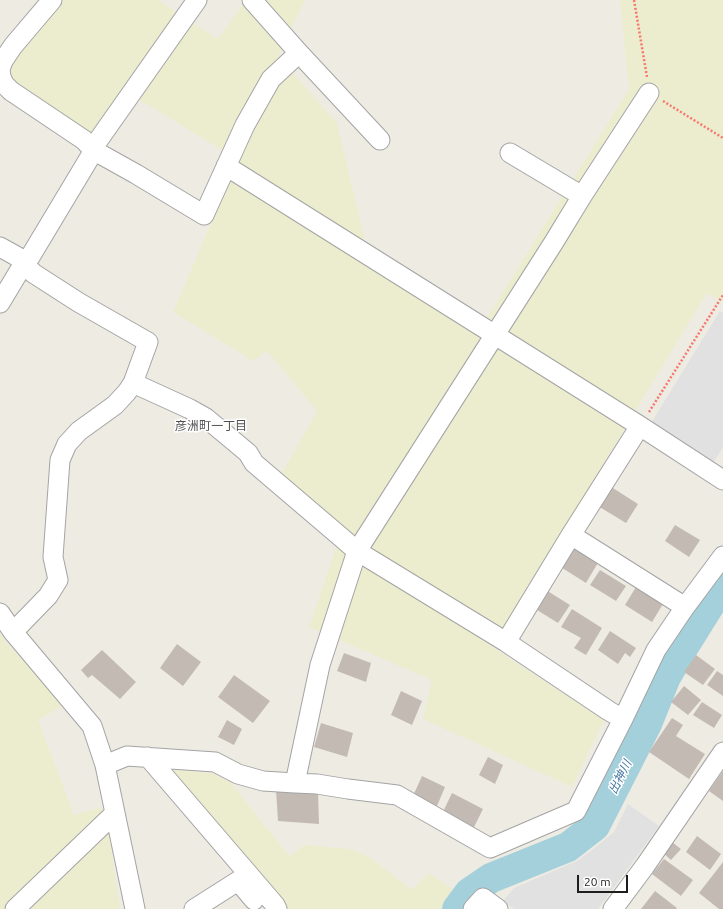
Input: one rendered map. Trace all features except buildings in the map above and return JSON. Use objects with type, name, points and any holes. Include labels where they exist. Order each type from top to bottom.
[{"type":"street","points":[[52,0],[12,46],[3,61],[0,69],[4,84],[11,91],[84,140],[93,150],[204,215],[245,125],[271,79],[299,52]]},
{"type":"street","points":[[0,303],[21,268],[30,257],[90,157],[97,142],[197,0]]},
{"type":"street","points":[[252,0],[380,140]]},
{"type":"street","points":[[295,783],[320,665],[356,551],[649,93]]},
{"type":"street","points":[[510,153],[582,196]]},
{"type":"street","points":[[226,166],[640,426],[723,480]]},
{"type":"street","points":[[0,246],[18,257],[33,273],[78,302],[148,342],[133,383],[126,392],[114,405],[79,431],[67,444],[60,460],[53,557],[58,580],[48,596],[13,632]]},
{"type":"street","points":[[133,383],[206,418],[248,452],[254,463],[356,551],[506,642],[623,719]]},
{"type":"street","points":[[506,642],[640,426]]},
{"type":"street","points":[[571,535],[685,607]]},
{"type":"street","points":[[105,765],[127,756],[215,762],[238,774],[263,781],[317,784],[396,795],[490,848],[576,811],[656,650],[685,607],[723,556]]},
{"type":"street","points":[[0,613],[13,632],[92,726],[105,765],[135,909]]},
{"type":"street","points":[[613,909],[645,866],[723,752]]},
{"type":"street","points":[[148,758],[277,909]]},
{"type":"street","points":[[15,909],[115,813]]},
{"type":"street","points":[[194,909],[238,881],[261,909]]},
{"type":"street","points":[[473,909],[482,898],[498,909]]},
{"type":"path","points":[[634,0],[649,93],[723,138]]},
{"type":"path","points":[[640,426],[723,295]]},
{"type":"green space","points":[[59,0],[158,0],[218,39],[245,1],[244,0],[307,0],[304,2],[278,56],[337,123],[371,266],[477,334],[629,89],[620,0],[723,0],[723,302],[707,293],[492,647],[604,720],[572,787],[423,719],[432,680],[309,627],[342,530],[279,478],[317,411],[267,351],[253,361],[173,312],[238,160],[122,89],[91,140],[11,85],[7,63]]},
{"type":"green space","points":[[0,633],[5,641],[64,705],[38,720],[74,815],[102,807],[109,834],[120,909],[0,909]]},
{"type":"green space","points":[[164,769],[212,773],[231,783],[289,856],[305,845],[351,849],[371,858],[412,890],[429,873],[461,895],[449,909],[284,909]]},
{"type":"shaded area","points":[[720,311],[723,313],[723,447],[714,462],[651,423]]},
{"type":"shaded area","points":[[628,804],[659,826],[598,909],[514,909],[503,901],[514,888],[577,861],[592,850],[614,832]]},
{"type":"waterway","name":"出神川","points":[[457,909],[469,893],[491,878],[568,847],[595,826],[647,724],[666,677],[723,584]]},
{"type":"district","name":"彦洲町一丁目","points":[[211,426]]}]
